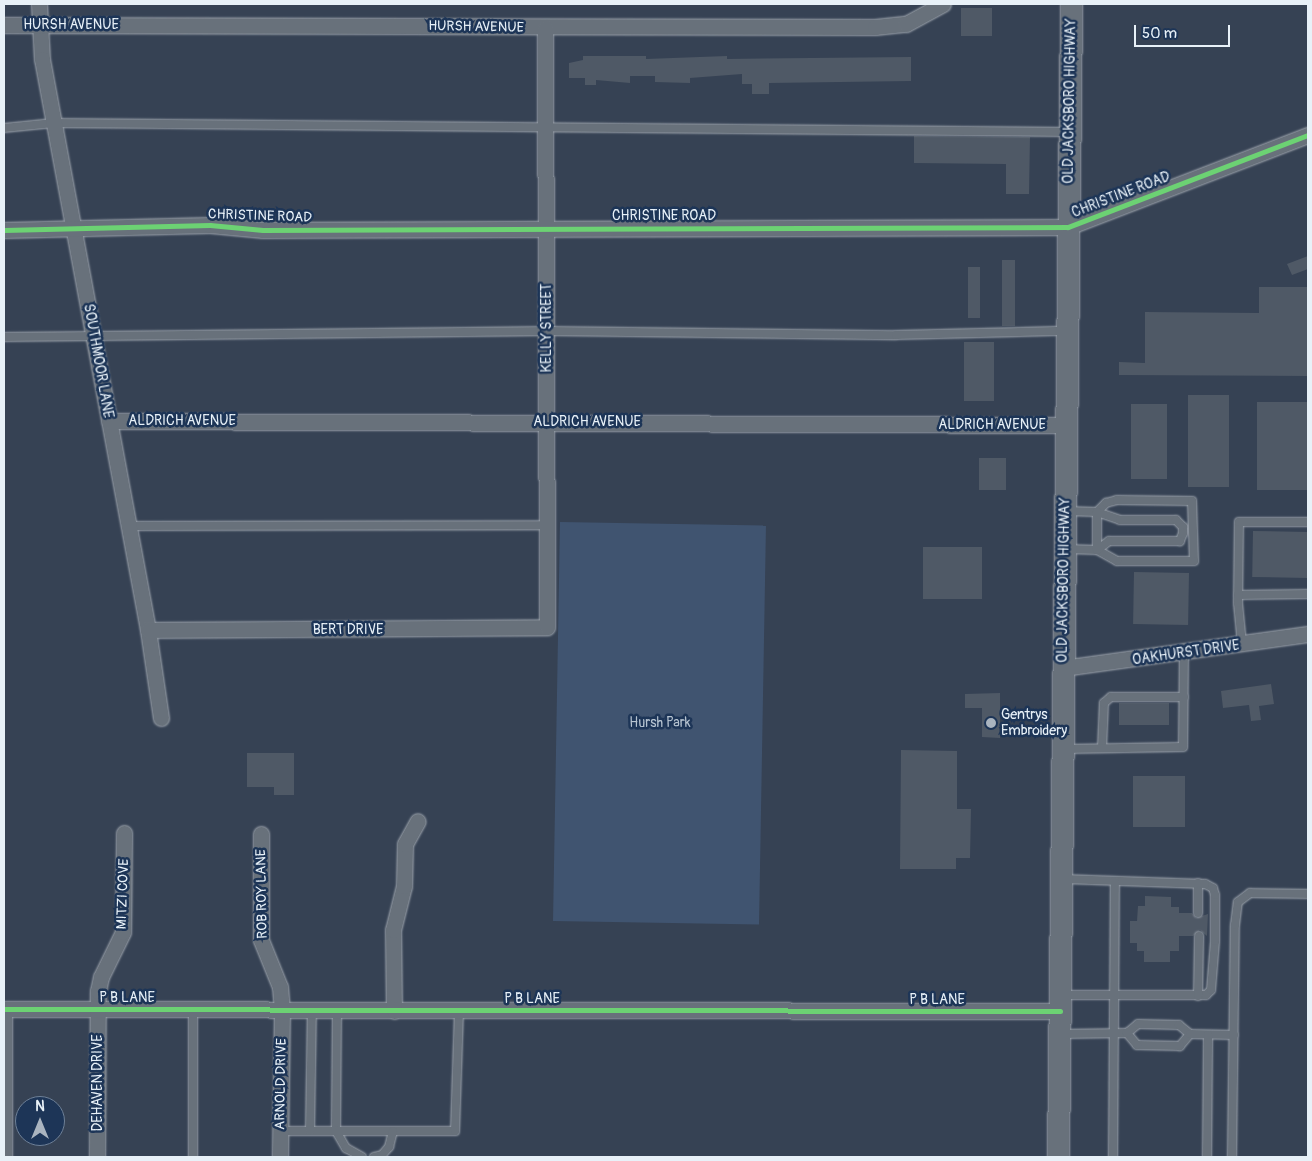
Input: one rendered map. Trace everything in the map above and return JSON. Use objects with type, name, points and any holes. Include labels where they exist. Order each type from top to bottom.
[{"type":"main road","name":"OLD JACKSBORO HIGHWAY","points":[[1058,1157],[1071,4]]},
{"type":"street","name":"SOUTHMOOR LANE","points":[[39,4],[38,25],[54,123],[148,630],[161,718]]},
{"type":"street","name":"HURSH AVENUE","points":[[4,25],[545,28],[892,27],[924,17],[943,4]]},
{"type":"street","name":"KELLY STREET","points":[[545,28],[547,627]]},
{"type":"street","name":"CHRISTINE ROAD","points":[[4,230],[74,226],[210,225],[263,230],[547,227],[1068,227],[1308,135]]},
{"type":"street","name":"ALDRICH AVENUE","points":[[109,421],[1066,425]]},
{"type":"street","name":"BERT DRIVE","points":[[148,630],[547,627]]},
{"type":"street","name":"OAKHURST DRIVE","points":[[1064,668],[1184,653],[1308,634]]},
{"type":"street","points":[[394,1010],[394,930],[404,886],[405,844],[418,822]]},
{"type":"street","name":"MITZI COVE","points":[[98,1009],[101,976],[123,932],[124,833]]},
{"type":"street","name":"ROB ROY LANE","points":[[261,834],[261,940],[280,986],[282,1010]]},
{"type":"street","name":"P B LANE","points":[[6,1009],[459,1010],[1060,1003]]},
{"type":"street","name":"DEHAVEN DRIVE","points":[[98,1009],[98,1157]]},
{"type":"street","name":"ARNOLD DRIVE","points":[[280,1157],[282,1010]]},
{"type":"lane","points":[[4,128],[54,123],[1069,132]]},
{"type":"lane","points":[[4,337],[547,331],[896,335],[1067,331]]},
{"type":"lane","points":[[1065,549],[1098,550],[1117,561],[1194,561],[1192,501],[1117,500],[1106,503],[1098,512],[1098,550]]},
{"type":"lane","points":[[1065,511],[1098,512],[1120,520],[1176,520],[1183,528],[1180,541],[1109,541],[1098,550]]},
{"type":"lane","points":[[1242,644],[1238,595],[1238,522],[1308,522]]},
{"type":"lane","points":[[128,526],[546,525]]},
{"type":"lane","points":[[1238,595],[1308,594]]},
{"type":"lane","points":[[1062,749],[1182,747],[1184,653]]},
{"type":"lane","points":[[1102,748],[1104,703],[1111,697],[1184,696]]},
{"type":"lane","points":[[1060,1003],[1114,996],[1206,995],[1211,990],[1216,895],[1213,888],[1198,883],[1061,879]]},
{"type":"lane","points":[[1113,1157],[1115,881]]},
{"type":"lane","points":[[1198,883],[1198,914]]},
{"type":"lane","points":[[1232,1157],[1235,925],[1238,902],[1250,893],[1308,894]]},
{"type":"lane","points":[[1198,996],[1199,936]]},
{"type":"lane","points":[[6,1009],[8,1157]]},
{"type":"lane","points":[[193,1010],[193,1157]]},
{"type":"lane","points":[[310,1131],[312,1010]]},
{"type":"lane","points":[[337,1010],[336,1131],[352,1155],[362,1157]]},
{"type":"lane","points":[[280,1130],[455,1131],[459,1010]]},
{"type":"lane","points":[[1059,1034],[1127,1033],[1138,1024],[1179,1025],[1190,1034],[1234,1035]]},
{"type":"lane","points":[[1127,1033],[1137,1045],[1146,1046],[1180,1046],[1190,1034]]},
{"type":"lane","points":[[1207,1157],[1208,1034]]},
{"type":"lane","points":[[374,1157],[382,1155],[389,1147],[392,1131]]},
{"type":"green space","name":"Hursh Park","points":[[560,522],[766,526],[759,925],[553,921]]},
{"type":"building","points":[[961,8],[992,8],[992,36],[961,36]]},
{"type":"building","points":[[583,56],[646,56],[646,59],[727,56],[727,59],[911,57],[911,81],[769,83],[769,94],[752,94],[752,84],[742,84],[742,74],[690,78],[690,83],[655,82],[655,76],[630,76],[630,83],[596,80],[596,85],[585,85],[585,78],[569,78],[569,63],[583,60]]},
{"type":"building","points":[[914,136],[1030,137],[1029,194],[1006,194],[1006,164],[914,163]]},
{"type":"building","points":[[1308,256],[1308,269],[1292,275],[1287,264]]},
{"type":"building","points":[[1002,260],[1015,260],[1015,326],[1002,326]]},
{"type":"building","points":[[968,267],[980,267],[980,318],[968,318]]},
{"type":"building","points":[[1259,287],[1308,287],[1308,376],[1119,375],[1119,362],[1145,363],[1145,312],[1259,313]]},
{"type":"building","points":[[964,342],[994,342],[994,401],[964,401]]},
{"type":"building","points":[[1188,395],[1229,395],[1229,487],[1188,487]]},
{"type":"building","points":[[1257,402],[1308,402],[1308,490],[1257,490]]},
{"type":"building","points":[[1131,404],[1167,404],[1167,479],[1131,479]]},
{"type":"building","points":[[979,458],[1006,458],[1006,490],[979,490]]},
{"type":"building","points":[[1253,531],[1308,532],[1307,578],[1252,577]]},
{"type":"building","points":[[923,547],[982,547],[982,599],[923,599]]},
{"type":"building","points":[[1134,572],[1189,573],[1188,625],[1133,624]]},
{"type":"building","points":[[1271,684],[1274,704],[1259,706],[1261,720],[1251,721],[1249,705],[1223,708],[1221,691]]},
{"type":"building","name":"Gentrys Embroidery","points":[[1000,693],[1000,738],[982,737],[982,708],[965,708],[965,694]]},
{"type":"building","points":[[1119,703],[1169,703],[1169,725],[1119,725]]},
{"type":"building","points":[[901,750],[957,751],[957,809],[971,809],[970,858],[956,858],[956,869],[900,869]]},
{"type":"building","points":[[247,753],[294,753],[294,795],[274,795],[274,787],[247,787]]},
{"type":"building","points":[[1133,776],[1185,776],[1185,827],[1133,827]]},
{"type":"building","points":[[1145,896],[1171,897],[1171,907],[1179,907],[1179,913],[1192,913],[1196,918],[1208,914],[1207,936],[1200,930],[1193,936],[1179,936],[1179,951],[1170,951],[1170,962],[1144,962],[1144,951],[1137,951],[1137,943],[1130,943],[1130,921],[1137,921],[1138,906],[1145,906]]},
{"type":"cycle path","points":[[4,230],[210,225],[263,230],[1068,227],[1308,135]]},
{"type":"cycle path","points":[[4,1009],[1060,1011]]},
{"type":"place","name":"Gentrys Embroidery","points":[[991,723]]}]
